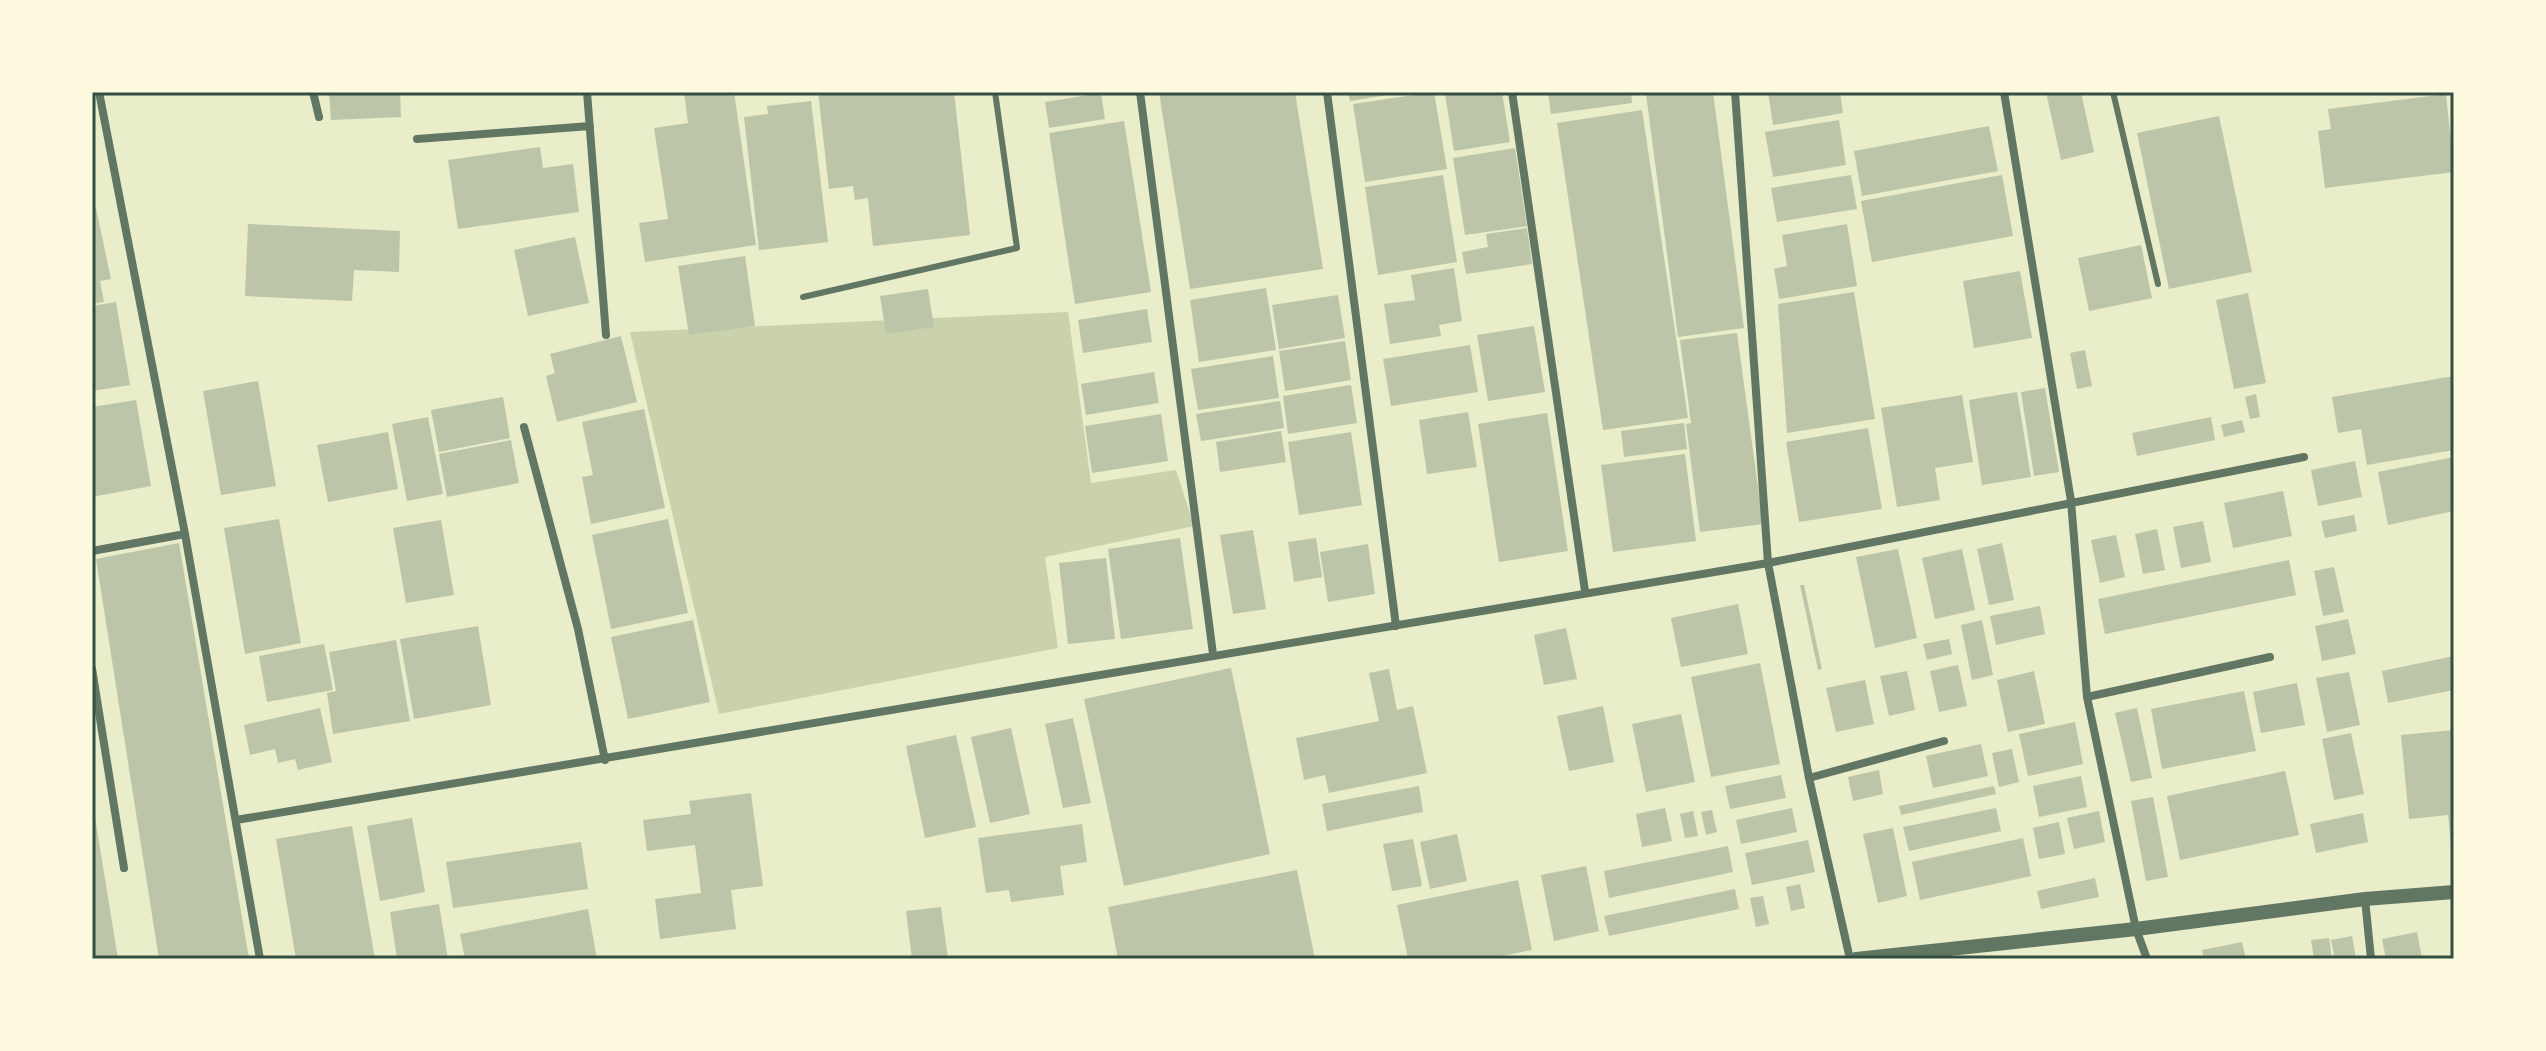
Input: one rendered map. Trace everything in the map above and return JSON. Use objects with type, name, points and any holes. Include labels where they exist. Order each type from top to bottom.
[{"type":"street","points":[[99,92],[185,534],[260,959]]},
{"type":"street","points":[[313,92],[319,117]]},
{"type":"street","points":[[587,92],[606,335]]},
{"type":"street","points":[[1140,92],[1213,654]]},
{"type":"street","points":[[1327,92],[1396,626]]},
{"type":"street","points":[[1512,92],[1585,591]]},
{"type":"street","points":[[1735,92],[1768,563],[1809,778],[1853,959],[2136,929],[2365,899],[2454,892]]},
{"type":"street","points":[[2004,92],[2071,501],[2087,697],[2136,929],[2147,959]]},
{"type":"street","points":[[417,139],[590,126]]},
{"type":"street","points":[[524,427],[578,629],[605,760]]},
{"type":"street","points":[[236,820],[605,760],[1213,654],[1396,626],[1585,591],[1768,563],[2304,457]]},
{"type":"street","points":[[92,551],[185,534]]},
{"type":"street","points":[[2087,697],[2270,657]]},
{"type":"street","points":[[92,669],[124,868]]},
{"type":"street","points":[[1809,778],[1944,741]]},
{"type":"street","points":[[2365,899],[2371,959]]},
{"type":"lane","points":[[803,297],[1017,248],[995,92]]},
{"type":"lane","points":[[2113,92],[2158,284]]},
{"type":"green space","points":[[1068,312],[1091,483],[1176,470],[1194,526],[1045,557],[1058,648],[719,714],[630,332]]},
{"type":"building","points":[[329,92],[400,92],[401,117],[331,120]]},
{"type":"building","points":[[684,92],[734,92],[756,245],[645,262],[639,223],[668,219],[654,128],[688,123]]},
{"type":"building","points":[[818,92],[954,92],[970,235],[873,246],[868,198],[855,200],[853,186],[829,189]]},
{"type":"building","points":[[1159,92],[1295,92],[1323,269],[1190,289]]},
{"type":"building","points":[[1348,92],[1394,92],[1394,94],[1350,101]]},
{"type":"building","points":[[1434,92],[1447,169],[1365,182],[1353,104]]},
{"type":"building","points":[[1502,92],[1510,142],[1454,151],[1445,94]]},
{"type":"building","points":[[1548,92],[1631,92],[1632,103],[1551,114]]},
{"type":"building","points":[[1713,92],[1744,328],[1678,337],[1646,94]]},
{"type":"building","points":[[1768,92],[1840,92],[1843,113],[1773,125]]},
{"type":"building","points":[[2046,92],[2081,92],[2094,152],[2061,160]]},
{"type":"building","points":[[1101,93],[1105,119],[1049,128],[1045,102]]},
{"type":"building","points":[[2446,94],[2454,172],[2325,188],[2318,131],[2331,129],[2328,109]]},
{"type":"building","points":[[811,101],[828,242],[759,250],[744,117],[768,114],[767,106]]},
{"type":"building","points":[[1642,110],[1688,418],[1603,430],[1557,123]]},
{"type":"building","points":[[2219,116],[2252,272],[2169,289],[2137,133]]},
{"type":"building","points":[[1839,120],[1846,165],[1773,177],[1765,132]]},
{"type":"building","points":[[1124,121],[1151,292],[1075,304],[1049,133]]},
{"type":"building","points":[[1989,126],[1998,171],[1862,196],[1854,151]]},
{"type":"building","points":[[540,147],[543,168],[573,164],[579,212],[458,229],[448,160]]},
{"type":"building","points":[[1515,148],[1527,226],[1465,235],[1453,158]]},
{"type":"building","points":[[1443,175],[1457,262],[1378,275],[1365,187]]},
{"type":"building","points":[[1851,175],[1857,209],[1777,222],[1771,188]]},
{"type":"building","points":[[2002,175],[2013,236],[1872,262],[1861,201]]},
{"type":"building","points":[[96,208],[111,279],[100,281],[104,302],[92,304],[92,209]]},
{"type":"building","points":[[248,224],[400,231],[399,272],[354,270],[352,301],[245,296]]},
{"type":"building","points":[[1847,224],[1857,286],[1779,299],[1774,269],[1787,266],[1782,235]]},
{"type":"building","points":[[1527,228],[1532,264],[1466,274],[1462,252],[1488,247],[1486,234]]},
{"type":"building","points":[[575,237],[589,303],[528,316],[514,250]]},
{"type":"building","points":[[2141,245],[2152,298],[2089,311],[2078,258]]},
{"type":"building","points":[[745,256],[755,326],[689,335],[678,266]]},
{"type":"building","points":[[1454,268],[1462,321],[1439,325],[1441,336],[1390,344],[1384,304],[1415,300],[1411,275]]},
{"type":"building","points":[[2020,271],[2032,338],[1974,348],[1963,281]]},
{"type":"building","points":[[1266,288],[1276,350],[1199,362],[1190,300]]},
{"type":"building","points":[[928,289],[934,327],[886,334],[880,296]]},
{"type":"building","points":[[1854,292],[1875,419],[1787,433],[1778,304]]},
{"type":"building","points":[[2248,293],[2266,383],[2234,389],[2216,300]]},
{"type":"building","points":[[1338,295],[1345,338],[1279,349],[1272,305]]},
{"type":"building","points":[[116,302],[130,385],[92,391],[92,306]]},
{"type":"building","points":[[1147,309],[1152,342],[1083,353],[1078,320]]},
{"type":"building","points":[[1534,326],[1545,392],[1488,401],[1477,335]]},
{"type":"building","points":[[1737,333],[1763,524],[1700,532],[1686,424],[1691,423],[1680,340]]},
{"type":"building","points":[[621,336],[637,402],[557,422],[546,376],[555,373],[550,354]]},
{"type":"building","points":[[1345,341],[1351,380],[1285,391],[1279,351]]},
{"type":"building","points":[[1470,345],[1478,392],[1391,406],[1383,359]]},
{"type":"building","points":[[2085,350],[2092,386],[2077,389],[2070,353]]},
{"type":"building","points":[[1273,356],[1279,398],[1198,410],[1191,369]]},
{"type":"building","points":[[1154,372],[1159,403],[1086,415],[1081,384]]},
{"type":"building","points":[[2454,376],[2454,450],[2367,465],[2361,429],[2338,433],[2332,397]]},
{"type":"building","points":[[258,381],[276,486],[221,495],[203,391]]},
{"type":"building","points":[[1351,385],[1357,423],[1288,434],[1283,396]]},
{"type":"building","points":[[2045,388],[2059,472],[2034,476],[2021,392]]},
{"type":"building","points":[[2017,392],[2031,477],[1982,485],[1969,400]]},
{"type":"building","points":[[2256,394],[2260,417],[2250,419],[2245,397]]},
{"type":"building","points":[[1962,395],[1973,462],[1935,468],[1940,500],[1897,507],[1881,408]]},
{"type":"building","points":[[503,397],[510,438],[439,452],[431,410]]},
{"type":"building","points":[[136,400],[151,486],[92,497],[92,407]]},
{"type":"building","points":[[1280,401],[1284,428],[1201,441],[1196,414]]},
{"type":"building","points":[[644,409],[665,508],[591,524],[582,477],[593,475],[582,422]]},
{"type":"building","points":[[1468,412],[1477,467],[1427,474],[1419,420]]},
{"type":"building","points":[[1547,413],[1568,551],[1499,562],[1478,424]]},
{"type":"building","points":[[1161,414],[1168,461],[1092,473],[1085,426]]},
{"type":"building","points":[[428,417],[443,494],[407,501],[392,424]]},
{"type":"building","points":[[2211,417],[2215,440],[2137,456],[2132,433]]},
{"type":"building","points":[[2242,420],[2245,432],[2224,437],[2221,425]]},
{"type":"building","points":[[1684,423],[1687,449],[1624,457],[1621,431]]},
{"type":"building","points":[[1868,428],[1882,509],[1799,522],[1786,442]]},
{"type":"building","points":[[1281,431],[1286,462],[1220,472],[1216,442]]},
{"type":"building","points":[[388,432],[398,489],[328,502],[317,445]]},
{"type":"building","points":[[1351,432],[1362,505],[1299,515],[1288,442]]},
{"type":"building","points":[[511,440],[519,483],[447,497],[439,454]]},
{"type":"building","points":[[1685,454],[1696,541],[1613,552],[1601,465]]},
{"type":"building","points":[[2454,457],[2454,511],[2388,525],[2378,472]]},
{"type":"building","points":[[2355,461],[2362,497],[2318,506],[2311,470]]},
{"type":"building","points":[[2283,491],[2292,536],[2233,548],[2224,503]]},
{"type":"building","points":[[2354,515],[2357,531],[2325,538],[2321,521]]},
{"type":"building","points":[[279,519],[301,643],[245,654],[224,528]]},
{"type":"building","points":[[668,519],[688,613],[611,629],[592,535]]},
{"type":"building","points":[[441,520],[454,595],[406,603],[393,528]]},
{"type":"building","points":[[2203,521],[2211,562],[2181,568],[2173,527]]},
{"type":"building","points":[[2157,529],[2165,570],[2143,574],[2135,534]]},
{"type":"building","points":[[1253,530],[1266,609],[1233,614],[1220,535]]},
{"type":"building","points":[[2116,535],[2125,577],[2100,583],[2091,540]]},
{"type":"building","points":[[1180,538],[1193,629],[1121,639],[1108,549]]},
{"type":"building","points":[[1316,538],[1322,577],[1294,582],[1288,542]]},
{"type":"building","points":[[179,543],[249,959],[159,959],[96,559]]},
{"type":"building","points":[[2002,543],[2014,600],[1989,605],[1977,549]]},
{"type":"building","points":[[1368,544],[1375,594],[1328,602],[1320,552]]},
{"type":"building","points":[[1898,549],[1917,638],[1875,648],[1856,557]]},
{"type":"building","points":[[1962,549],[1975,610],[1935,619],[1922,558]]},
{"type":"building","points":[[1106,558],[1115,639],[1068,644],[1059,563]]},
{"type":"building","points":[[2289,560],[2296,595],[2105,634],[2098,599]]},
{"type":"building","points":[[2334,567],[2344,612],[2323,616],[2314,571]]},
{"type":"building","points":[[1800,585],[1804,585],[1822,669],[1818,670]]},
{"type":"building","points":[[1738,604],[1748,654],[1681,667],[1671,618]]},
{"type":"building","points":[[2040,606],[2045,634],[1996,645],[1990,616]]},
{"type":"building","points":[[2348,619],[2356,654],[2322,661],[2315,626]]},
{"type":"building","points":[[693,620],[710,702],[628,719],[611,637]]},
{"type":"building","points":[[1982,620],[1993,675],[1972,680],[1961,625]]},
{"type":"building","points":[[478,626],[491,705],[414,719],[400,639]]},
{"type":"building","points":[[1566,628],[1577,679],[1544,685],[1534,635]]},
{"type":"building","points":[[1949,639],[1952,654],[1927,660],[1923,644]]},
{"type":"building","points":[[396,640],[410,721],[333,734],[327,693],[336,691],[329,652]]},
{"type":"building","points":[[324,644],[333,690],[267,702],[259,656]]},
{"type":"building","points":[[2454,656],[2454,690],[2388,703],[2382,671]]},
{"type":"building","points":[[1760,663],[1780,764],[1711,777],[1691,677]]},
{"type":"building","points":[[1958,665],[1967,706],[1939,712],[1930,671]]},
{"type":"building","points":[[1231,668],[1270,854],[1124,886],[1084,699]]},
{"type":"building","points":[[1389,669],[1397,710],[1413,706],[1427,773],[1329,793],[1325,775],[1304,780],[1296,738],[1379,721],[1369,673]]},
{"type":"building","points":[[1907,671],[1915,710],[1889,716],[1880,676]]},
{"type":"building","points":[[2034,671],[2045,724],[2008,732],[1997,680]]},
{"type":"building","points":[[2349,672],[2360,725],[2327,732],[2316,678]]},
{"type":"building","points":[[1865,680],[1874,724],[1836,732],[1826,688]]},
{"type":"building","points":[[2297,683],[2305,725],[2261,733],[2253,692]]},
{"type":"building","points":[[2244,691],[2256,751],[2162,769],[2151,709]]},
{"type":"building","points":[[1603,706],[1614,762],[1569,771],[1557,716]]},
{"type":"building","points":[[320,708],[332,762],[298,770],[295,759],[278,763],[275,749],[250,755],[244,725]]},
{"type":"building","points":[[2137,708],[2152,778],[2131,782],[2115,713]]},
{"type":"building","points":[[1681,714],[1695,782],[1646,792],[1632,724]]},
{"type":"building","points":[[1073,718],[1091,803],[1063,808],[1045,724]]},
{"type":"building","points":[[2075,722],[2083,764],[2028,776],[2019,734]]},
{"type":"building","points":[[1011,728],[1030,814],[990,823],[971,737]]},
{"type":"building","points":[[2454,730],[2454,845],[2451,846],[2448,815],[2409,819],[2401,735]]},
{"type":"building","points":[[2351,733],[2364,794],[2334,800],[2322,739]]},
{"type":"building","points":[[956,735],[976,827],[925,838],[906,746]]},
{"type":"building","points":[[1981,744],[1988,776],[1933,788],[1926,756]]},
{"type":"building","points":[[2012,749],[2019,782],[1999,787],[1992,753]]},
{"type":"building","points":[[1879,770],[1883,794],[1853,801],[1848,777]]},
{"type":"building","points":[[2285,771],[2299,835],[2180,860],[2167,796]]},
{"type":"building","points":[[1781,775],[1786,798],[1730,809],[1725,786]]},
{"type":"building","points":[[2081,776],[2087,807],[2039,817],[2033,786]]},
{"type":"building","points":[[1419,786],[1423,812],[1327,831],[1322,804]]},
{"type":"building","points":[[1994,786],[1996,794],[1901,815],[1899,806]]},
{"type":"building","points":[[751,793],[763,886],[731,890],[736,929],[660,939],[655,899],[701,893],[695,845],[647,851],[643,820],[691,814],[689,801]]},
{"type":"building","points":[[2153,797],[2168,877],[2146,881],[2131,801]]},
{"type":"building","points":[[1665,808],[1672,841],[1642,847],[1636,814]]},
{"type":"building","points":[[1792,808],[1797,832],[1741,844],[1736,820]]},
{"type":"building","points":[[1996,808],[2001,831],[1909,851],[1903,827]]},
{"type":"building","points":[[1712,810],[1717,832],[1706,835],[1701,812]]},
{"type":"building","points":[[94,811],[118,959],[92,959]]},
{"type":"building","points":[[1693,811],[1698,836],[1685,838],[1680,814]]},
{"type":"building","points":[[2099,811],[2105,842],[2074,849],[2067,818]]},
{"type":"building","points":[[2363,813],[2368,842],[2316,853],[2310,824]]},
{"type":"building","points":[[412,818],[425,892],[380,901],[367,826]]},
{"type":"building","points":[[2059,822],[2065,854],[2039,859],[2033,828]]},
{"type":"building","points":[[1082,824],[1087,862],[1060,866],[1064,895],[1011,902],[1009,890],[986,893],[978,838]]},
{"type":"building","points":[[352,826],[375,959],[296,959],[276,839]]},
{"type":"building","points":[[1893,828],[1907,896],[1878,903],[1863,834]]},
{"type":"building","points":[[1457,834],[1467,881],[1430,889],[1420,842]]},
{"type":"building","points":[[2023,838],[2031,876],[1920,900],[1912,862]]},
{"type":"building","points":[[1413,839],[1422,886],[1392,891],[1383,844]]},
{"type":"building","points":[[1808,840],[1815,872],[1752,885],[1745,853]]},
{"type":"building","points":[[581,842],[588,889],[453,908],[446,862]]},
{"type":"building","points":[[1728,846],[1733,872],[1609,898],[1604,871]]},
{"type":"building","points":[[1586,866],[1599,931],[1554,941],[1541,875]]},
{"type":"building","points":[[1297,870],[1315,959],[1118,959],[1108,907]]},
{"type":"building","points":[[2095,878],[2099,897],[2041,909],[2037,891]]},
{"type":"building","points":[[1518,880],[1532,950],[1486,959],[1408,959],[1397,905]]},
{"type":"building","points":[[1800,884],[1805,908],[1791,911],[1786,887]]},
{"type":"building","points":[[1735,889],[1739,909],[1609,936],[1604,916]]},
{"type":"building","points":[[1763,896],[1769,924],[1756,927],[1750,898]]},
{"type":"building","points":[[439,904],[448,959],[397,959],[390,912]]},
{"type":"building","points":[[941,907],[948,959],[912,959],[906,911]]},
{"type":"building","points":[[588,909],[597,959],[465,959],[460,934]]},
{"type":"building","points":[[2417,932],[2422,959],[2386,959],[2382,939]]},
{"type":"building","points":[[2352,936],[2356,959],[2335,959],[2331,940]]},
{"type":"building","points":[[2329,938],[2332,959],[2314,959],[2311,940]]},
{"type":"building","points":[[2242,942],[2246,959],[2204,959],[2202,950]]}]
